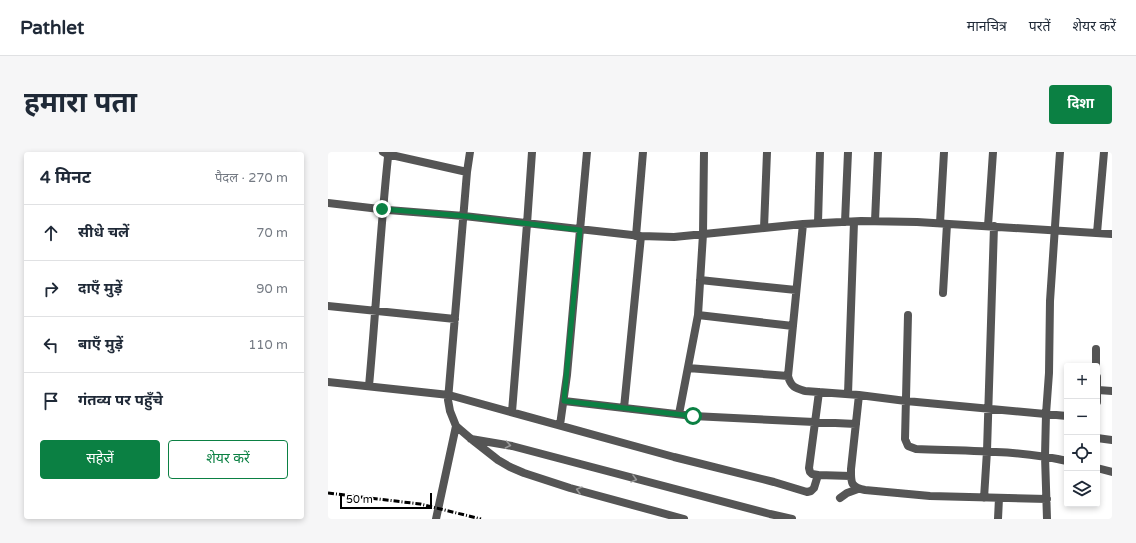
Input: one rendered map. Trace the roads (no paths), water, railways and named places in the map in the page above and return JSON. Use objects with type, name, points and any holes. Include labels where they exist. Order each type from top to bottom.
[{"type":"street","points":[[470,152],[449,395],[450,411],[456,426],[498,460],[524,473],[570,488],[684,519]]},
{"type":"street","points":[[512,412],[532,152]]},
{"type":"street","points":[[560,425],[564,401],[587,152]]},
{"type":"street","points":[[624,408],[639,236],[643,152]]},
{"type":"street","points":[[679,414],[698,315],[703,234],[704,152]]},
{"type":"street","points":[[764,228],[767,152]]},
{"type":"street","points":[[818,223],[820,152]]},
{"type":"street","points":[[845,222],[848,152]]},
{"type":"street","points":[[875,221],[878,152]]},
{"type":"street","points":[[943,293],[944,152]]},
{"type":"street","points":[[984,498],[987,451],[993,152]]},
{"type":"street","points":[[1048,519],[1045,456],[1046,414],[1049,373],[1050,301],[1060,152]]},
{"type":"street","points":[[1097,233],[1104,152]]},
{"type":"street","points":[[385,153],[468,172]]},
{"type":"street","points":[[369,386],[376,311],[382,209],[388,157],[385,153]]},
{"type":"street","points":[[328,203],[464,216],[639,236],[674,237],[803,224],[875,221],[944,223],[1112,234]]},
{"type":"street","points":[[848,394],[854,222]]},
{"type":"street","points":[[803,224],[788,376],[790,384],[796,389],[1064,416]]},
{"type":"street","points":[[700,280],[796,290]]},
{"type":"street","points":[[328,306],[455,319]]},
{"type":"street","points":[[698,315],[793,326]]},
{"type":"street","points":[[908,315],[905,439],[908,446],[916,449],[987,451],[1045,456],[1064,460]]},
{"type":"street","points":[[1096,349],[1096,363]]},
{"type":"street","points":[[688,368],[788,376]]},
{"type":"street","points":[[328,382],[449,395],[807,492],[814,488],[818,475]]},
{"type":"street","points":[[1100,390],[1112,391]]},
{"type":"street","points":[[819,392],[809,468],[810,472],[818,475],[851,476]]},
{"type":"street","points":[[858,489],[851,481],[851,476],[859,395]]},
{"type":"street","points":[[564,401],[693,416],[856,424]]},
{"type":"street","points":[[436,519],[456,426]]},
{"type":"street","points":[[470,438],[512,446],[792,519]]},
{"type":"street","points":[[1100,438],[1112,440]]},
{"type":"street","points":[[1100,469],[1112,472]]},
{"type":"street","points":[[840,498],[847,493],[858,489],[930,496],[1047,499]]},
{"type":"street","points":[[998,519],[999,498]]},
{"type":"railway","points":[[328,493],[420,504],[481,519]]}]
